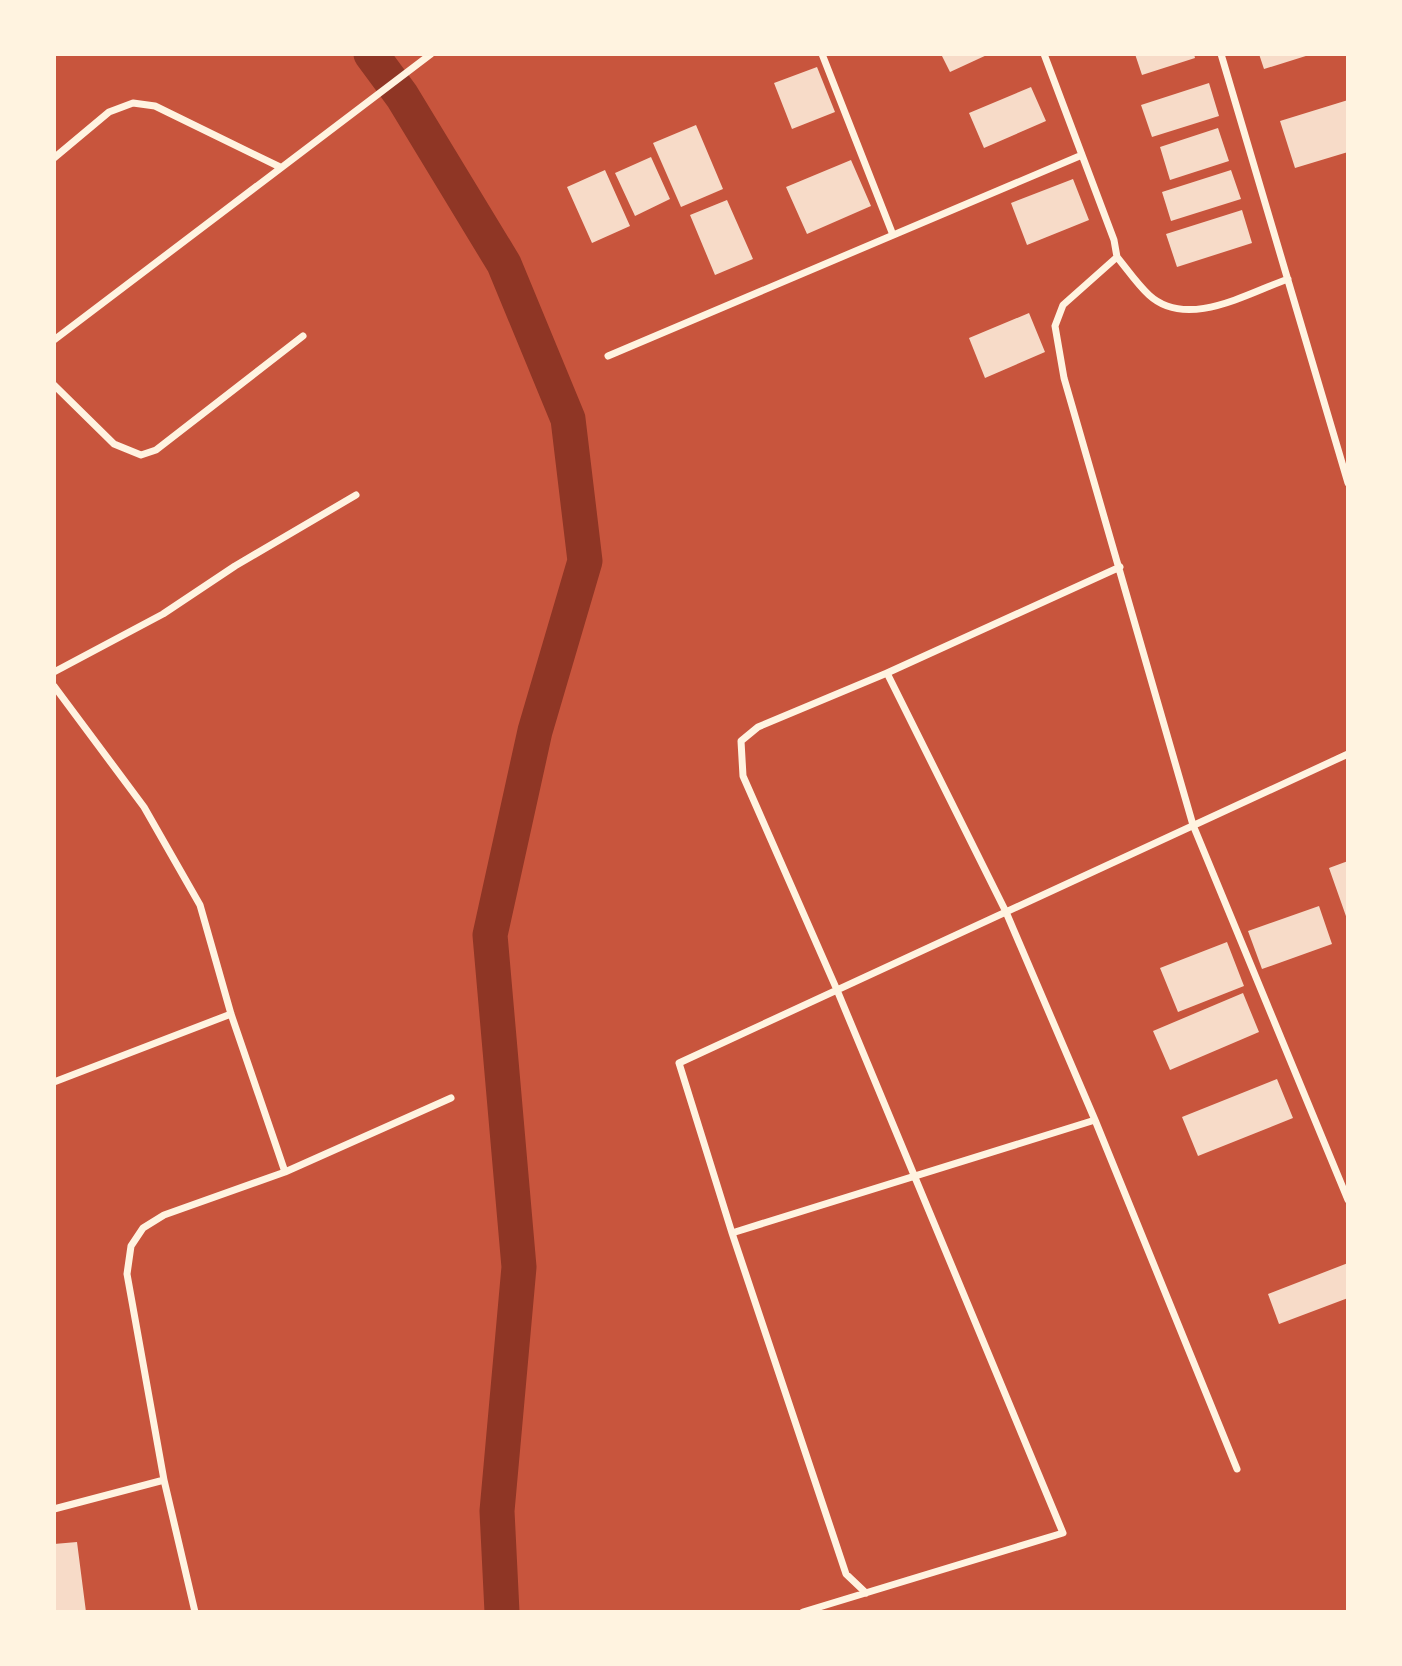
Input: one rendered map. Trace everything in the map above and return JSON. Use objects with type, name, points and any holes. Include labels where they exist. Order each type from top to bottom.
[{"type":"street","points":[[54,340],[431,54]]},
{"type":"street","points":[[822,54],[893,235]]},
{"type":"street","points":[[1044,54],[1114,240],[1117,257],[1150,296],[1171,308],[1200,310],[1288,279]]},
{"type":"street","points":[[1221,54],[1348,483]]},
{"type":"street","points":[[54,158],[109,112],[133,103],[155,106],[280,167]]},
{"type":"street","points":[[608,356],[1082,155]]},
{"type":"street","points":[[1117,257],[1063,305],[1055,326],[1064,378],[1193,825],[1348,1200]]},
{"type":"street","points":[[54,385],[114,444],[141,455],[156,450],[303,336]]},
{"type":"street","points":[[54,672],[163,614],[235,566],[356,495]]},
{"type":"street","points":[[803,1612],[1063,1533],[837,990],[743,776],[741,741],[758,727],[887,673],[1120,567]]},
{"type":"street","points":[[887,673],[1006,912],[1096,1120],[1237,1469]]},
{"type":"street","points":[[54,685],[144,807],[200,905],[231,1014],[285,1172]]},
{"type":"street","points":[[866,1593],[846,1574],[732,1233],[679,1063],[1348,754]]},
{"type":"street","points":[[54,1082],[231,1014]]},
{"type":"street","points":[[195,1612],[164,1480],[127,1274],[131,1246],[143,1228],[164,1215],[285,1172],[451,1098]]},
{"type":"street","points":[[732,1233],[1096,1120]]},
{"type":"street","points":[[54,1509],[164,1480]]},
{"type":"building","points":[[941,54],[989,54],[950,72]]},
{"type":"building","points":[[1135,54],[1194,54],[1195,58],[1142,75]]},
{"type":"building","points":[[1259,54],[1309,54],[1309,55],[1264,69]]},
{"type":"building","points":[[817,67],[835,112],[792,129],[774,83]]},
{"type":"building","points":[[1209,83],[1219,116],[1152,137],[1141,105]]},
{"type":"building","points":[[1031,87],[1046,121],[984,148],[969,113]]},
{"type":"building","points":[[1348,100],[1348,152],[1295,168],[1280,121]]},
{"type":"building","points":[[696,125],[723,189],[681,207],[653,143]]},
{"type":"building","points":[[1218,128],[1229,161],[1170,180],[1160,147]]},
{"type":"building","points":[[651,157],[670,199],[635,216],[615,173]]},
{"type":"building","points":[[851,160],[871,206],[807,234],[786,187]]},
{"type":"building","points":[[605,170],[630,226],[592,243],[567,187]]},
{"type":"building","points":[[1231,170],[1241,199],[1171,221],[1162,192]]},
{"type":"building","points":[[1073,179],[1089,220],[1027,245],[1011,203]]},
{"type":"building","points":[[727,200],[753,259],[715,275],[690,215]]},
{"type":"building","points":[[1242,210],[1252,243],[1177,267],[1166,234]]},
{"type":"building","points":[[1029,313],[1045,352],[985,378],[969,338]]},
{"type":"building","points":[[1348,861],[1348,919],[1347,919],[1329,868]]},
{"type":"building","points":[[1319,906],[1332,944],[1262,969],[1248,931]]},
{"type":"building","points":[[1227,942],[1244,986],[1178,1012],[1160,968]]},
{"type":"building","points":[[1243,993],[1259,1032],[1170,1070],[1153,1031]]},
{"type":"building","points":[[1277,1079],[1293,1118],[1198,1156],[1182,1117]]},
{"type":"building","points":[[1348,1263],[1348,1298],[1279,1324],[1268,1294]]},
{"type":"building","points":[[77,1542],[86,1612],[54,1612],[54,1544]]},
{"type":"waterway","points":[[371,54],[402,96],[504,264],[568,419],[585,561],[535,731],[490,935],[519,1267],[497,1511],[502,1612]]}]
